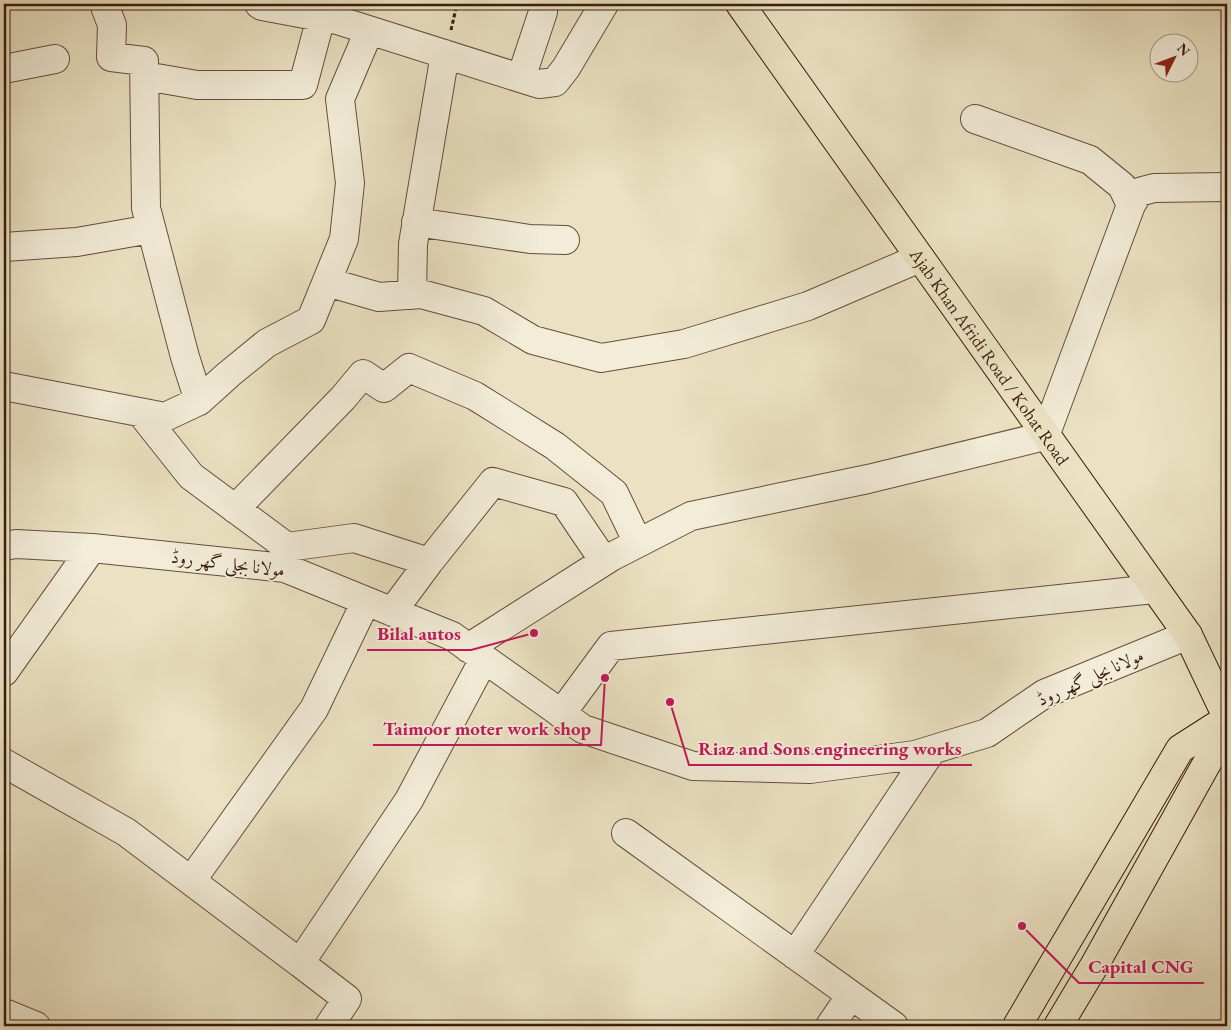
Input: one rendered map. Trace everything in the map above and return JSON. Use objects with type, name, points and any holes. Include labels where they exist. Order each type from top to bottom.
[{"type":"main road","name":"Ajab Khan Afridi Road / Kohat Road","points":[[740,4],[1188,635],[1227,719]]},
{"type":"main road","points":[[1058,1026],[1094,966],[1207,763],[1227,719]]},
{"type":"main road","points":[[1017,1026],[1180,749],[1227,719]]},
{"type":"main road","points":[[1061,952],[1094,966]]},
{"type":"street","points":[[104,4],[112,26],[111,57],[144,61],[146,208],[185,357],[199,401]]},
{"type":"street","points":[[259,4],[337,20],[539,84],[555,82],[566,68],[604,4]]},
{"type":"street","points":[[521,78],[543,12],[543,4]]},
{"type":"street","points":[[145,76],[197,85],[303,85],[321,17]]},
{"type":"street","points":[[4,386],[165,417],[199,401],[268,343],[311,320],[344,240],[350,183],[340,99],[369,30]]},
{"type":"street","points":[[412,295],[413,244],[416,222],[445,54]]},
{"type":"street","points":[[4,69],[55,59]]},
{"type":"street","points":[[975,118],[1090,160],[1122,186],[1131,205]]},
{"type":"street","points":[[300,963],[409,800],[476,653],[604,561],[691,516],[868,479],[1045,436],[1131,205],[1139,192],[1154,188],[1227,187]]},
{"type":"street","points":[[416,222],[530,239],[565,240]]},
{"type":"street","points":[[4,247],[77,242],[151,229]]},
{"type":"street","points":[[326,282],[379,297],[421,294],[484,311],[533,340],[601,358],[684,344],[808,306],[920,258]]},
{"type":"street","points":[[235,509],[344,398],[363,374],[384,388],[409,368],[475,396],[555,446],[614,493],[638,543]]},
{"type":"street","points":[[141,413],[191,476],[287,546],[354,538],[429,562]]},
{"type":"street","points":[[392,612],[493,482],[564,502],[604,561]]},
{"type":"street","name":"مولانا بجلی گھر روڈ","points":[[4,546],[16,544],[92,548],[285,568],[452,636],[584,729],[693,766],[810,769],[914,755],[987,733],[1044,694],[1188,635]]},
{"type":"street","points":[[4,672],[92,548]]},
{"type":"street","points":[[561,714],[611,646],[1154,588]]},
{"type":"street","points":[[191,881],[314,709],[366,601]]},
{"type":"street","points":[[795,955],[932,750]]},
{"type":"street","points":[[4,763],[126,832],[347,999],[329,1026]]},
{"type":"street","points":[[626,833],[894,1026]]},
{"type":"street","points":[[830,1026],[851,995]]},
{"type":"street","points":[[4,1013],[36,1026]]},
{"type":"place","name":"Bilal autos","points":[[534,633]]},
{"type":"place","name":"Taimoor moter work shop","points":[[605,678]]},
{"type":"place","name":"Riaz and Sons engineering works","points":[[670,702]]},
{"type":"place","name":"Capital CNG","points":[[1022,926]]}]
